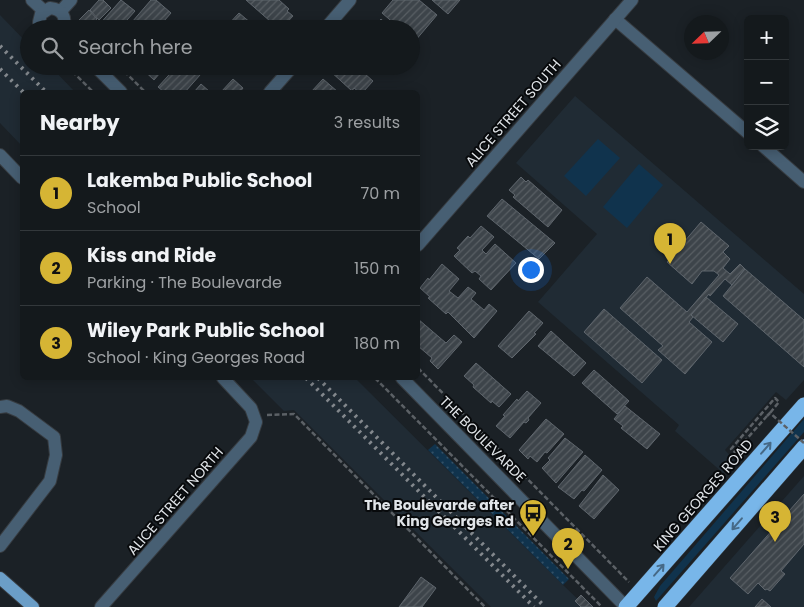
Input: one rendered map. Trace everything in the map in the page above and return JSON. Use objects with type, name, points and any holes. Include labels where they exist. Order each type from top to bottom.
[{"type":"highway","name":"KING GEORGES ROAD","points":[[626,607],[804,405]]},
{"type":"highway","points":[[665,607],[804,447]]},
{"type":"main road","points":[[0,578],[33,607]]},
{"type":"street","points":[[32,0],[44,11]]},
{"type":"street","points":[[61,12],[71,0]]},
{"type":"street","points":[[333,20],[350,0]]},
{"type":"street","name":"ALICE STREET SOUTH","points":[[420,243],[632,0]]},
{"type":"street","points":[[40,20],[41,14],[50,8],[61,12],[65,20]]},
{"type":"street","points":[[615,19],[744,130]]},
{"type":"street","points":[[104,75],[119,90]]},
{"type":"street","points":[[272,90],[285,75]]},
{"type":"street","points":[[768,150],[804,182]]},
{"type":"street","points":[[0,155],[20,176]]},
{"type":"street","points":[[224,380],[242,397],[252,412]]},
{"type":"street","name":"THE BOULEVARDE","points":[[404,380],[626,607]]},
{"type":"street","points":[[0,407],[7,406],[19,410],[54,437],[56,455],[50,481],[0,546]]},
{"type":"street","name":"ALICE STREET NORTH","points":[[101,607],[251,437],[256,422],[252,412]]},
{"type":"path","points":[[76,75],[91,90]]},
{"type":"path","points":[[128,75],[143,90]]},
{"type":"path","points":[[420,370],[630,583]]},
{"type":"path","points":[[377,380],[602,607]]},
{"type":"path","points":[[776,398],[779,402],[770,413],[735,452],[731,449],[776,398]]},
{"type":"path","points":[[252,412],[294,414],[485,607]]},
{"type":"path","points":[[764,412],[769,416],[761,425],[764,428]]},
{"type":"path","points":[[770,413],[804,443]]},
{"type":"shaded area","points":[[0,15],[20,36],[20,75],[59,75],[73,90],[20,90],[20,144],[0,123]]},
{"type":"shaded area","points":[[575,96],[804,294],[804,380],[786,400],[776,392],[725,450],[734,460],[723,473],[675,431],[679,425],[538,302],[597,234],[516,163]]},
{"type":"shaded area","points":[[598,139],[620,158],[586,196],[564,176]]},
{"type":"shaded area","points":[[639,164],[663,185],[627,228],[603,207]]},
{"type":"shaded area","points":[[253,380],[357,380],[586,607],[491,607],[294,410],[284,411]]},
{"type":"shaded area","points":[[804,419],[804,432],[656,601],[654,597],[660,586]]},
{"type":"shaded area","points":[[435,444],[569,579],[563,585],[428,450]]},
{"type":"shaded area","points":[[804,476],[804,607],[689,607]]},
{"type":"building","points":[[99,0],[103,0],[111,8],[99,20],[90,10]]},
{"type":"building","points":[[121,0],[135,11],[127,20],[103,20]]},
{"type":"building","points":[[151,0],[156,0],[171,13],[165,20],[134,20]]},
{"type":"building","points":[[246,0],[279,0],[289,9],[287,11],[293,16],[289,20],[269,20]]},
{"type":"building","points":[[393,0],[419,0],[437,15],[420,35],[420,20],[390,20],[382,13]]},
{"type":"building","points":[[432,0],[460,0],[448,14]]},
{"type":"building","points":[[89,10],[97,19],[96,20],[79,20]]},
{"type":"building","points":[[239,13],[247,20],[232,20]]},
{"type":"building","points":[[149,75],[158,75],[154,80]]},
{"type":"building","points":[[169,75],[200,75],[187,90],[162,90],[158,87]]},
{"type":"building","points":[[334,75],[366,75],[373,81],[365,90],[356,90],[354,88],[351,90]]},
{"type":"building","points":[[233,79],[243,88],[242,90],[223,90]]},
{"type":"building","points":[[323,79],[336,90],[313,90]]},
{"type":"building","points":[[201,84],[208,90],[196,90]]},
{"type":"building","points":[[521,177],[526,182],[528,180],[562,210],[548,227],[513,197],[515,195],[509,190]]},
{"type":"building","points":[[502,199],[555,243],[539,259],[487,216]]},
{"type":"building","points":[[701,222],[729,246],[723,252],[730,259],[723,268],[730,274],[740,264],[745,269],[732,285],[725,279],[691,315],[693,317],[689,322],[712,342],[685,374],[658,350],[663,346],[620,308],[647,277],[687,312],[719,275],[714,271],[702,271],[692,284],[667,262]]},
{"type":"building","points":[[481,226],[494,237],[482,250],[486,254],[495,244],[516,263],[491,290],[479,279],[481,276],[475,271],[472,273],[454,256],[460,250],[457,248]]},
{"type":"building","points":[[442,264],[459,279],[449,291],[458,298],[468,287],[476,293],[471,299],[484,310],[489,304],[497,311],[474,338],[448,312],[446,314],[428,298],[430,297],[420,288]]},
{"type":"building","points":[[745,269],[804,320],[804,367],[723,296]]},
{"type":"building","points":[[706,297],[738,324],[723,342],[691,315]]},
{"type":"building","points":[[604,309],[662,360],[642,383],[584,332]]},
{"type":"building","points":[[529,311],[543,323],[534,333],[536,334],[512,358],[498,346]]},
{"type":"building","points":[[420,321],[446,343],[454,335],[462,342],[438,369],[430,361],[432,358],[420,348]]},
{"type":"building","points":[[551,331],[586,363],[574,376],[538,346]]},
{"type":"building","points":[[476,363],[511,394],[499,407],[492,401],[491,403],[464,376]]},
{"type":"building","points":[[594,370],[629,401],[617,414],[582,383]]},
{"type":"building","points":[[527,391],[541,403],[528,418],[529,420],[526,423],[524,422],[510,438],[496,426],[517,399],[518,401]]},
{"type":"building","points":[[625,406],[660,434],[647,449],[621,428],[623,426],[614,419]]},
{"type":"building","points":[[546,419],[564,434],[537,462],[530,456],[528,459],[519,450]]},
{"type":"building","points":[[565,438],[583,452],[556,483],[542,468]]},
{"type":"building","points":[[585,455],[602,470],[584,491],[582,490],[574,499],[558,487]]},
{"type":"building","points":[[603,475],[619,490],[594,519],[579,506]]},
{"type":"building","points":[[804,494],[804,544],[781,571],[785,574],[770,591],[765,590],[758,583],[748,594],[730,578]]},
{"type":"building","points":[[421,577],[436,588],[422,607],[399,607]]},
{"type":"building","points":[[581,595],[593,607],[581,607],[575,601]]},
{"type":"building","points":[[762,599],[771,607],[755,607]]},
{"type":"railway","points":[[0,46],[20,66]]},
{"type":"railway","points":[[0,69],[21,90]]},
{"type":"railway","points":[[29,75],[44,90]]},
{"type":"railway","points":[[308,380],[534,607]]},
{"type":"railway","points":[[320,380],[545,607]]},
{"type":"place","name":"Lakemba Public School","points":[[670,264]]},
{"type":"place","name":"The Boulevarde after King Georges Rd","points":[[533,537]]},
{"type":"place","name":"Wiley Park Public School","points":[[775,542]]},
{"type":"place","name":"Kiss and Ride","points":[[568,569]]}]
